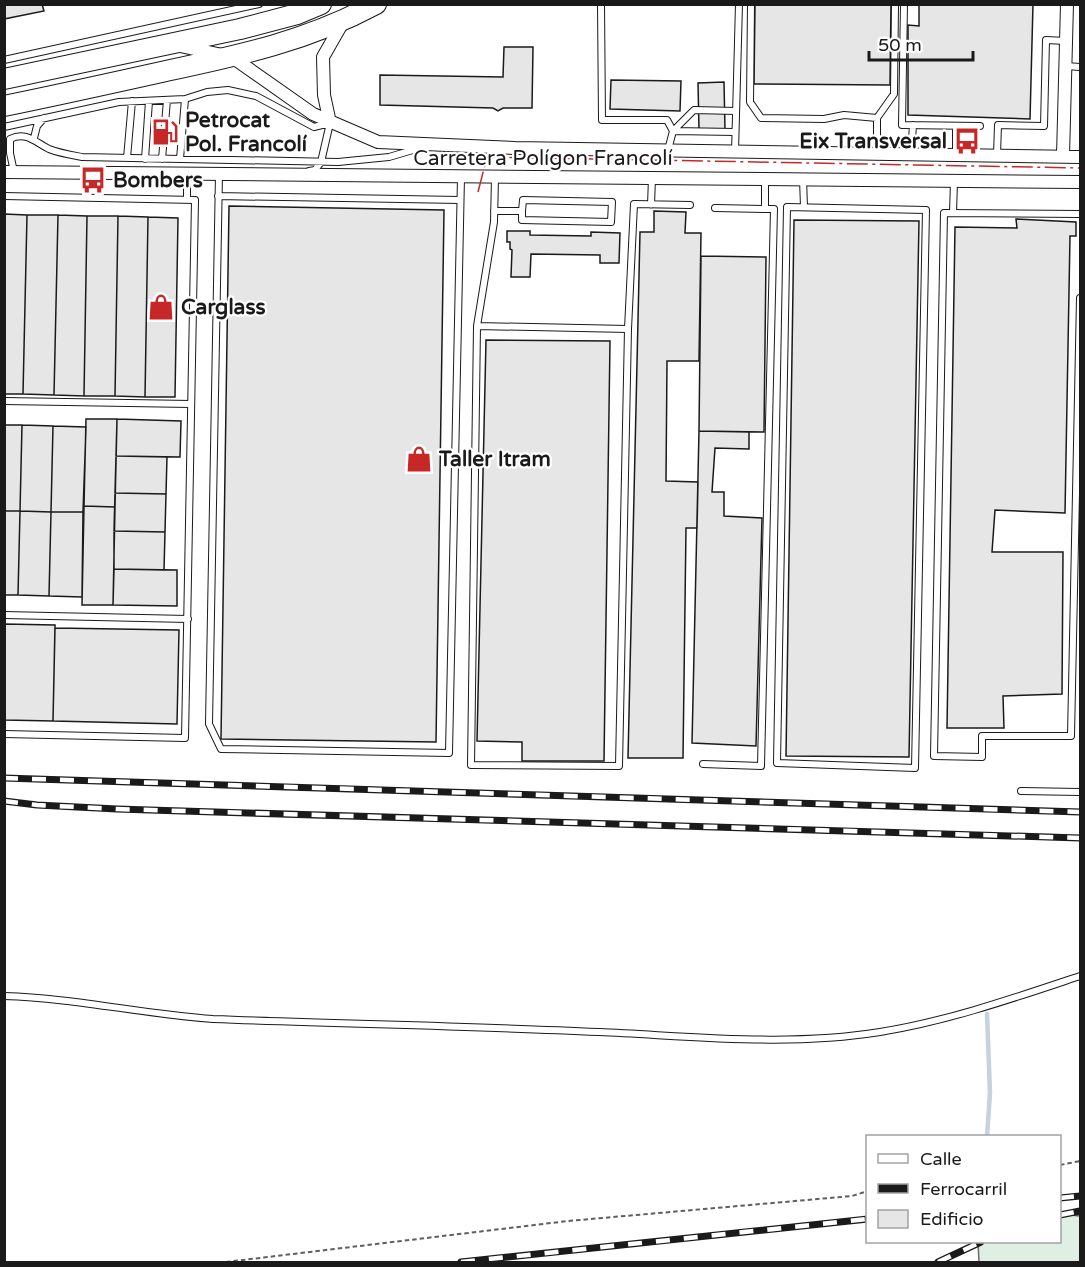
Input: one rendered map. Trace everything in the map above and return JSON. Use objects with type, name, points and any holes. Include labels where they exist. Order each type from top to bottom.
[{"type":"main road","points":[[4,79],[251,26],[297,14],[321,4]]},
{"type":"main road","points":[[4,106],[232,57],[305,37],[343,22],[376,4]]},
{"type":"street","points":[[1063,156],[1067,4]]},
{"type":"street","points":[[330,123],[324,95],[323,57],[343,22]]},
{"type":"street","points":[[163,44],[194,48],[232,57]]},
{"type":"street","name":"Carretera Polígon Francolí","points":[[232,57],[313,114],[378,142],[735,152],[1080,156]]},
{"type":"street","name":"Carretera Polígon Francolí","points":[[9,172],[1080,182]]},
{"type":"lane","points":[[4,60],[259,4]]},
{"type":"lane","points":[[601,4],[602,120],[667,120],[673,131]]},
{"type":"lane","points":[[735,152],[739,4]]},
{"type":"lane","points":[[752,4],[750,102],[761,118],[824,119],[844,115],[878,118]]},
{"type":"lane","points":[[877,154],[878,118],[894,94],[895,4]]},
{"type":"lane","points":[[904,4],[902,125],[980,126]]},
{"type":"lane","points":[[997,156],[998,124],[1044,126],[1046,40],[1066,41]]},
{"type":"lane","points":[[1066,66],[1080,67]]},
{"type":"lane","points":[[4,127],[96,106],[132,101],[185,99],[207,92],[228,90],[256,96],[314,127],[330,123],[321,162],[315,170],[288,175]]},
{"type":"lane","points":[[180,159],[185,99]]},
{"type":"lane","points":[[162,159],[167,100]]},
{"type":"lane","points":[[127,158],[132,101]]},
{"type":"lane","points":[[145,159],[149,101]]},
{"type":"lane","points":[[668,150],[673,131],[694,110],[736,111]]},
{"type":"lane","points":[[33,138],[37,126],[44,118]]},
{"type":"lane","points":[[911,155],[913,125]]},
{"type":"lane","points":[[956,126],[956,155]]},
{"type":"lane","points":[[673,131],[735,132]]},
{"type":"lane","points":[[9,172],[10,139],[17,136],[33,138],[50,149],[82,157],[145,159],[321,162],[389,158],[432,144]]},
{"type":"lane","points":[[187,173],[187,200]]},
{"type":"lane","points":[[219,174],[209,724],[221,749],[449,753],[461,177]]},
{"type":"lane","points":[[495,177],[494,222],[477,326],[471,765],[619,766],[628,329],[634,204],[690,205]]},
{"type":"lane","points":[[651,205],[652,178]]},
{"type":"lane","points":[[765,178],[765,209]]},
{"type":"lane","points":[[803,179],[804,207]]},
{"type":"lane","points":[[953,213],[954,180]]},
{"type":"lane","points":[[4,196],[195,200],[185,738],[4,734]]},
{"type":"lane","points":[[219,196],[460,200]]},
{"type":"lane","points":[[523,200],[612,202],[611,222],[522,220],[522,211],[523,200]]},
{"type":"lane","points":[[787,207],[804,207],[926,210],[915,768],[777,763],[787,207]]},
{"type":"lane","points":[[703,764],[761,766],[774,209],[715,208]]},
{"type":"lane","points":[[494,211],[522,211]]},
{"type":"lane","points":[[1080,214],[944,213],[934,756],[982,757],[982,736],[1071,736],[1080,298]]},
{"type":"lane","points":[[477,326],[628,329]]},
{"type":"lane","points":[[4,401],[191,404]]},
{"type":"lane","points":[[4,615],[188,618]]},
{"type":"lane","points":[[1021,791],[1080,792]]},
{"type":"lane","points":[[4,996],[35,997],[167,1016],[213,1019],[547,1029],[767,1040],[822,1039],[879,1033],[930,1022],[1080,976]]},
{"type":"path","points":[[1061,1165],[1080,1161]]},
{"type":"path","points":[[226,1263],[568,1221],[852,1196],[866,1191]]},
{"type":"green space","points":[[1061,1214],[1080,1216],[1080,1262],[979,1262],[978,1243],[1061,1243]]},
{"type":"building","points":[[4,4],[42,4],[44,11],[4,19]]},
{"type":"building","points":[[755,4],[891,4],[890,85],[754,84]]},
{"type":"building","points":[[919,4],[1033,4],[1030,119],[908,115],[908,25],[919,26]]},
{"type":"building","points":[[504,47],[533,47],[532,108],[503,108],[498,111],[493,108],[380,105],[380,75],[503,77]]},
{"type":"building","points":[[611,80],[681,81],[680,111],[610,109]]},
{"type":"building","points":[[724,82],[725,130],[699,130],[698,83]]},
{"type":"building","points":[[229,206],[444,210],[436,742],[221,739]]},
{"type":"building","points":[[654,211],[686,212],[685,233],[701,233],[699,361],[667,361],[666,481],[698,482],[697,528],[686,528],[683,758],[628,758],[640,232],[654,232]]},
{"type":"building","points":[[4,214],[27,215],[23,394],[4,394]]},
{"type":"building","points":[[27,215],[58,215],[54,395],[23,394]]},
{"type":"building","points":[[58,215],[87,216],[84,396],[54,395]]},
{"type":"building","points":[[87,216],[118,216],[115,396],[84,396]]},
{"type":"building","points":[[118,216],[148,217],[145,397],[115,396]]},
{"type":"building","name":"Carglass","points":[[148,217],[178,218],[175,397],[145,397]]},
{"type":"building","points":[[1016,219],[1076,222],[1076,236],[1070,236],[1065,513],[995,510],[992,552],[1063,552],[1062,694],[1003,696],[1004,728],[947,728],[955,227],[1017,228]]},
{"type":"building","points":[[794,220],[919,221],[909,757],[786,756]]},
{"type":"building","points":[[507,231],[530,231],[530,235],[591,236],[591,232],[620,233],[619,263],[600,263],[600,255],[531,254],[530,277],[511,277],[512,250],[510,242],[507,242]]},
{"type":"building","points":[[701,256],[766,257],[764,432],[699,431]]},
{"type":"building","points":[[486,340],[610,341],[604,761],[522,761],[522,742],[477,741]]},
{"type":"building","points":[[86,419],[117,419],[115,507],[84,506]]},
{"type":"building","points":[[117,419],[181,421],[180,457],[116,456]]},
{"type":"building","points":[[4,425],[22,425],[20,511],[4,511]]},
{"type":"building","points":[[22,425],[53,426],[51,512],[20,511]]},
{"type":"building","points":[[53,426],[86,427],[83,512],[51,512]]},
{"type":"building","points":[[699,431],[749,432],[749,449],[715,448],[712,492],[724,492],[724,516],[762,518],[756,746],[692,743]]},
{"type":"building","points":[[116,456],[167,457],[166,494],[115,493]]},
{"type":"building","points":[[115,493],[166,494],[165,532],[114,531]]},
{"type":"building","points":[[84,506],[115,507],[113,605],[82,605]]},
{"type":"building","points":[[4,511],[20,511],[18,595],[4,595]]},
{"type":"building","points":[[20,511],[51,512],[49,596],[18,595]]},
{"type":"building","points":[[51,512],[83,512],[82,597],[49,596]]},
{"type":"building","points":[[114,531],[165,532],[164,570],[114,569]]},
{"type":"building","points":[[114,569],[177,570],[177,606],[113,605]]},
{"type":"building","points":[[4,624],[55,625],[53,721],[4,720]]},
{"type":"building","points":[[55,628],[179,630],[177,724],[53,721]]},
{"type":"waterway","points":[[987,1014],[990,1093],[987,1135]]},
{"type":"railway","points":[[4,778],[1080,812]]},
{"type":"railway","points":[[4,801],[117,809],[1080,838]]},
{"type":"railway","points":[[1061,1198],[1080,1196]]},
{"type":"railway","points":[[1061,1215],[1080,1211]]},
{"type":"railway","points":[[461,1262],[866,1219]]},
{"type":"railway","points":[[938,1262],[979,1243]]},
{"type":"power","points":[[478,192],[487,157],[1080,168]]},
{"type":"place","name":"Petrocat Pol. Francolí","points":[[165,132]]},
{"type":"place","name":"Eix Transversal","points":[[967,141]]},
{"type":"place","name":"Bombers","points":[[93,180]]},
{"type":"place","name":"Carglass","points":[[161,307]]},
{"type":"place","name":"Taller Itram","points":[[419,459]]}]
